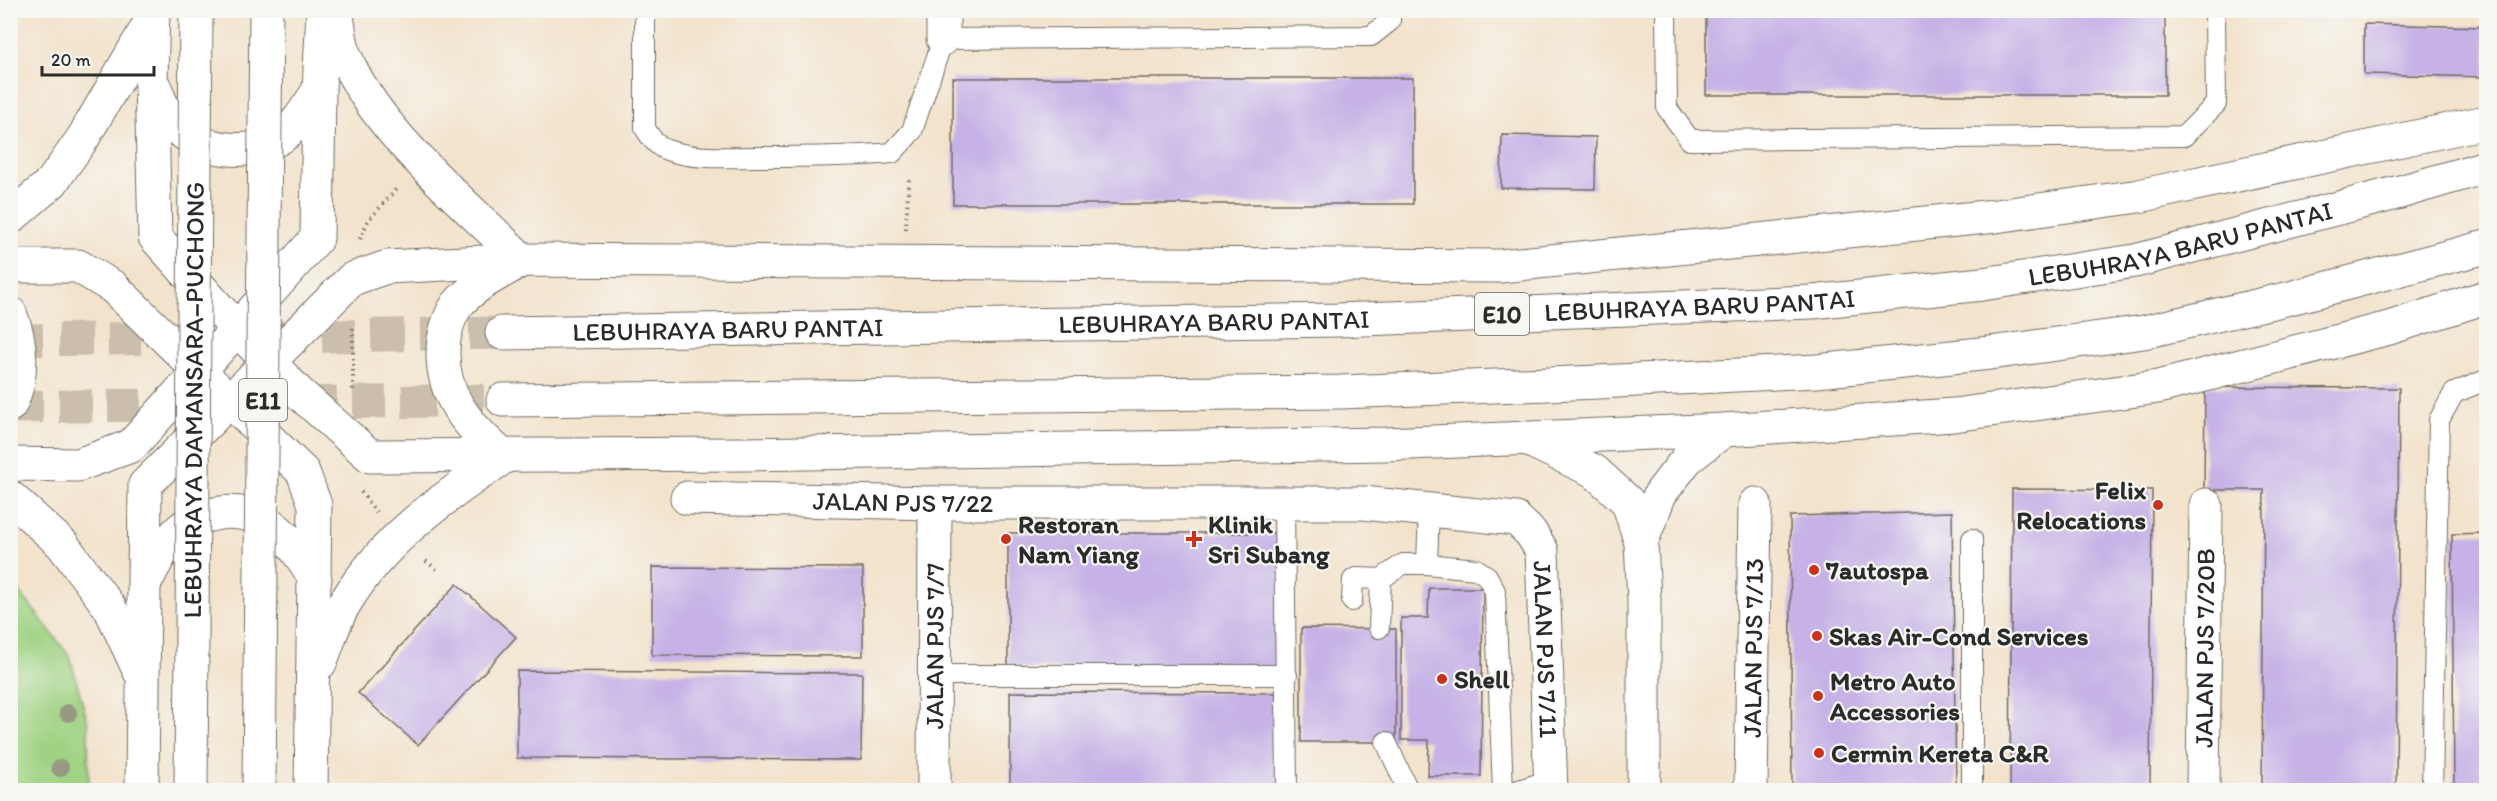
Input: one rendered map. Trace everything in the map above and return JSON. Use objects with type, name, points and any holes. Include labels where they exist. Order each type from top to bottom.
[{"type":"main road","name":"LEBUHRAYA DAMANSARA–PUCHONG","points":[[191,790],[196,10]]},
{"type":"main road","name":"E11","points":[[259,790],[266,10]]},
{"type":"main road","points":[[10,464],[78,465],[131,446],[317,238],[318,90],[323,10]]},
{"type":"main road","points":[[336,10],[345,55],[365,92],[388,126],[421,162],[522,260]]},
{"type":"main road","points":[[153,14],[151,79],[155,237],[237,329],[298,392],[370,456],[504,457],[1362,445],[1724,430],[1954,415],[2158,387],[2389,328],[2487,297]]},
{"type":"main road","points":[[10,218],[52,182],[83,138],[153,14]]},
{"type":"main road","points":[[151,79],[164,109],[176,127],[193,138],[222,150],[257,147],[279,139],[292,128],[318,90]]},
{"type":"main road","points":[[142,790],[145,485],[352,279],[387,267],[522,260],[1500,266],[1973,219],[2139,196],[2487,122]]},
{"type":"main road","name":"LEBUHRAYA BARU PANTAI","points":[[502,333],[1337,320],[1812,302],[1982,284],[2135,261],[2487,167]]},
{"type":"main road","points":[[503,400],[1340,392],[1817,371],[1990,353],[2144,332],[2294,297],[2487,247]]},
{"type":"main road","points":[[504,457],[481,437],[462,415],[446,384],[443,351],[446,327],[456,306],[481,283],[522,260]]},
{"type":"main road","points":[[10,266],[78,266],[113,287],[303,472],[315,505],[311,790]]},
{"type":"main road","points":[[10,313],[17,328],[20,363],[16,394],[10,405]]},
{"type":"main road","points":[[1641,543],[1660,494],[1687,459],[1724,430]]},
{"type":"main road","points":[[1525,438],[1594,471],[1628,502],[1641,543],[1644,600],[1644,790]]},
{"type":"main road","points":[[313,680],[344,604],[373,562],[413,521],[504,457]]},
{"type":"main road","points":[[10,497],[62,544],[110,608],[143,680]]},
{"type":"main road","name":"JALAN PJS 7/22","points":[[687,498],[935,503],[1363,503],[1516,519]]},
{"type":"main road","name":"JALAN PJS 7/7","points":[[934,790],[935,503]]},
{"type":"main road","name":"JALAN PJS 7/13","points":[[1751,790],[1755,504]]},
{"type":"main road","name":"JALAN PJS 7/20B","points":[[2203,790],[2206,505]]},
{"type":"main road","points":[[144,585],[166,544],[183,526],[205,515],[230,512],[255,516],[279,529],[299,552],[315,579]]},
{"type":"main road","name":"JALAN PJS 7/11","points":[[1516,519],[1531,533],[1542,551],[1551,785]]},
{"type":"lane","points":[[645,10],[645,128],[652,139],[665,150],[693,157],[852,157],[892,153],[912,130],[944,25],[1371,36],[1390,21],[1390,10]]},
{"type":"lane","points":[[1666,10],[1667,108],[1690,140],[1702,140],[2184,136],[2216,105],[2216,10]]},
{"type":"lane","points":[[2432,790],[2439,420],[2454,393],[2487,380]]},
{"type":"lane","points":[[1284,503],[1287,790]]},
{"type":"lane","points":[[1427,564],[1429,509]]},
{"type":"lane","points":[[1972,539],[1972,790]]},
{"type":"lane","points":[[1352,602],[1353,580],[1356,578],[1381,579],[1402,564],[1476,569],[1487,576],[1496,591],[1503,790]]},
{"type":"lane","points":[[1379,628],[1381,579]]},
{"type":"lane","points":[[934,675],[1287,675]]},
{"type":"lane","points":[[1386,742],[1408,790]]},
{"type":"lane","points":[[1519,790],[1551,785]]},
{"type":"path","points":[[905,230],[912,130]]},
{"type":"path","points":[[421,162],[368,220],[351,260],[355,485],[396,538],[440,572]]},
{"type":"green space","points":[[11,583],[70,657],[88,724],[89,790],[11,790]]},
{"type":"building","points":[[1404,10],[1469,10],[1469,15],[1404,15]]},
{"type":"building","points":[[1706,10],[2165,10],[2165,95],[1706,95]]},
{"type":"building","points":[[2364,24],[2486,27],[2486,77],[2364,74]]},
{"type":"building","points":[[953,78],[1413,78],[1413,204],[953,204]]},
{"type":"building","points":[[1502,135],[1596,137],[1595,189],[1501,188]]},
{"type":"building","points":[[2205,387],[2399,388],[2396,790],[2262,790],[2264,490],[2204,490]]},
{"type":"building","points":[[2012,489],[2152,490],[2150,790],[2010,790]]},
{"type":"building","points":[[1952,512],[1956,790],[1792,790],[1790,516]]},
{"type":"building","points":[[1008,533],[1280,533],[1280,668],[1008,668]]},
{"type":"building","points":[[2486,533],[2486,790],[2454,790],[2452,534]]},
{"type":"building","points":[[652,567],[863,568],[863,656],[652,655]]},
{"type":"building","points":[[457,584],[516,637],[418,745],[358,693]]},
{"type":"building","name":"Shell","points":[[1429,588],[1483,588],[1481,776],[1428,776],[1429,740],[1401,740],[1401,618],[1428,618]]},
{"type":"building","points":[[1301,628],[1396,629],[1396,742],[1301,742]]},
{"type":"building","points":[[517,671],[862,673],[861,760],[517,758]]},
{"type":"building","points":[[1010,692],[1279,693],[1279,790],[1010,790]]},
{"type":"tunnel","points":[[273,337],[502,333]]},
{"type":"tunnel","points":[[10,340],[186,338]]},
{"type":"tunnel","points":[[10,407],[503,400]]},
{"type":"place","name":"Felix Relocations","points":[[2158,505]]},
{"type":"place","name":"Restoran Nam Yiang","points":[[1006,539]]},
{"type":"place","name":"Klinik Sri Subang","points":[[1194,539]]},
{"type":"place","name":"7autospa","points":[[1814,570]]},
{"type":"place","name":"Skas Air-Cond Services","points":[[1817,636]]},
{"type":"place","name":"Shell","points":[[1442,679]]},
{"type":"place","name":"Metro Auto Accessories","points":[[1818,696]]},
{"type":"place","name":"Cermin Kereta C&R","points":[[1819,753]]}]
